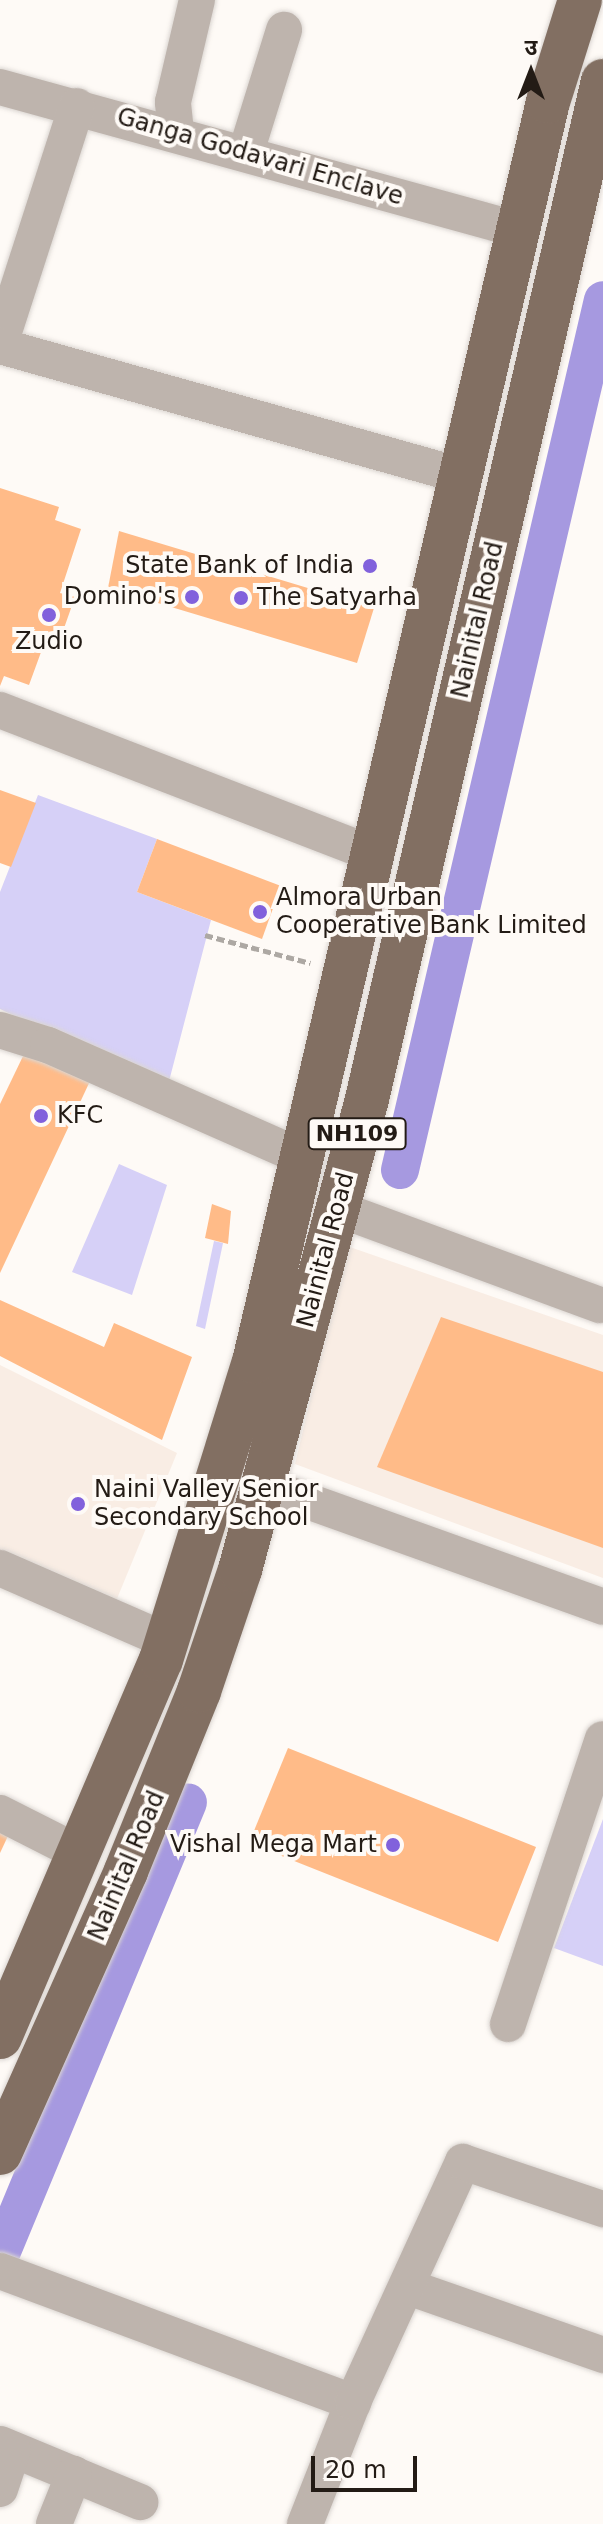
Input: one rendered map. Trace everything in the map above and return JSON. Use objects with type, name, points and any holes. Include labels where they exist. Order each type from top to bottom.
[{"type":"highway","name":"Nainital Road","points":[[0,2037],[167,1641],[254,1362],[548,102],[580,0]]},
{"type":"highway","name":"Nainital Road","points":[[0,2153],[126,1871],[199,1691],[263,1485],[342,1190],[603,81]]},
{"type":"highway","points":[[299,1177],[342,1190]]},
{"type":"highway","points":[[281,1250],[322,1261]]},
{"type":"street","points":[[176,132],[173,102],[197,0]]},
{"type":"street","points":[[246,152],[284,30]]},
{"type":"street","name":"Ganga Godavari Enclave","points":[[0,87],[176,132],[519,230]]},
{"type":"street","points":[[77,106],[0,345],[461,476]]},
{"type":"street","points":[[0,710],[373,854]]},
{"type":"street","points":[[0,1030],[48,1045],[299,1177]]},
{"type":"street","points":[[342,1190],[600,1305]]},
{"type":"street","points":[[263,1485],[603,1607]]},
{"type":"street","points":[[0,1568],[167,1641]]},
{"type":"street","points":[[508,2024],[603,1739]]},
{"type":"street","points":[[0,1813],[77,1852]]},
{"type":"street","points":[[305,2524],[353,2402],[463,2162],[603,2209]]},
{"type":"street","points":[[0,2271],[353,2402]]},
{"type":"street","points":[[408,2287],[603,2355]]},
{"type":"street","points":[[0,2489],[6,2447],[140,2502]]},
{"type":"street","points":[[54,2524],[74,2474]]},
{"type":"path","points":[[205,935],[346,973]]},
{"type":"shaded area","points":[[38,795],[157,839],[137,892],[211,920],[167,1089],[0,1009],[0,892]]},
{"type":"shaded area","points":[[119,1164],[167,1185],[132,1295],[72,1272]]},
{"type":"shaded area","points":[[214,1241],[223,1243],[205,1329],[196,1326]]},
{"type":"shaded area","points":[[347,1246],[603,1335],[603,1578],[295,1464]]},
{"type":"shaded area","name":"Naini Valley Senior Secondary School","points":[[0,1365],[177,1453],[114,1606],[0,1554]]},
{"type":"shaded area","points":[[603,1819],[603,1966],[554,1948]]},
{"type":"building","points":[[0,488],[59,507],[55,520],[81,529],[60,593],[75,597],[57,648],[44,644],[29,685],[4,676],[0,686]]},
{"type":"building","name":"The Satyarha","points":[[119,531],[374,608],[357,663],[108,588]]},
{"type":"building","points":[[0,790],[36,803],[11,867],[0,863]]},
{"type":"building","points":[[157,839],[281,886],[262,939],[137,892]]},
{"type":"building","points":[[25,1052],[91,1079],[0,1273],[0,1104]]},
{"type":"building","points":[[212,1204],[231,1211],[228,1244],[205,1238]]},
{"type":"building","points":[[0,1300],[104,1347],[114,1323],[192,1357],[162,1440],[0,1356]]},
{"type":"building","points":[[441,1317],[603,1372],[603,1548],[377,1467]]},
{"type":"building","name":"Vishal Mega Mart","points":[[288,1748],[536,1847],[498,1942],[249,1843]]},
{"type":"building","points":[[0,1833],[8,1836],[0,1853]]},
{"type":"waterway","points":[[400,1170],[603,300]]},
{"type":"waterway","points":[[0,2256],[188,1802]]},
{"type":"place","name":"State Bank of India","points":[[370,566]]},
{"type":"place","name":"Domino's","points":[[192,597]]},
{"type":"place","name":"The Satyarha","points":[[241,598]]},
{"type":"place","name":"Zudio","points":[[49,615]]},
{"type":"place","name":"Almora Urban Cooperative Bank Limited","points":[[260,912]]},
{"type":"place","name":"KFC","points":[[41,1116]]},
{"type":"place","name":"Naini Valley Senior Secondary School","points":[[78,1504]]},
{"type":"place","name":"Vishal Mega Mart","points":[[393,1845]]}]
